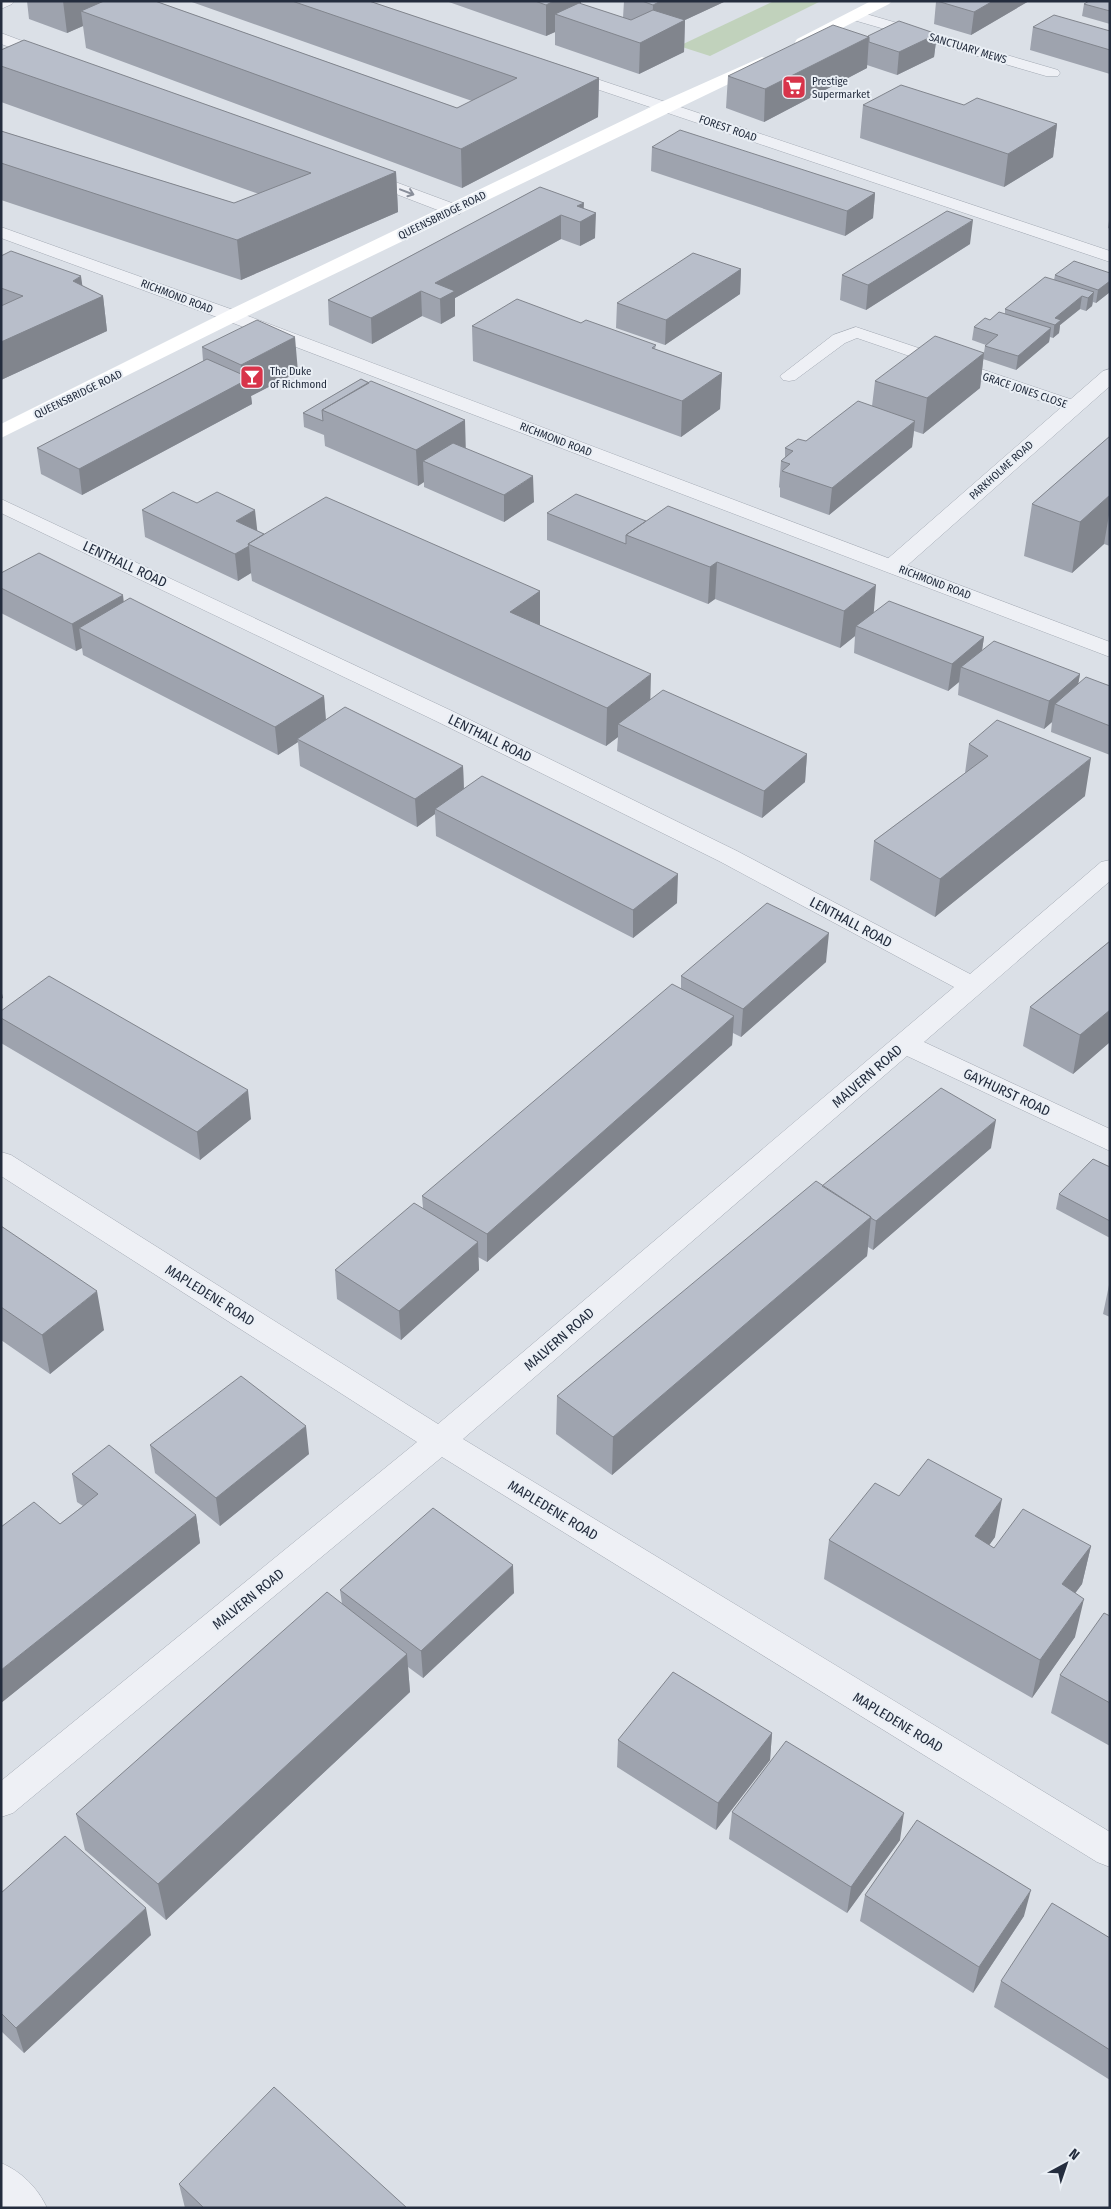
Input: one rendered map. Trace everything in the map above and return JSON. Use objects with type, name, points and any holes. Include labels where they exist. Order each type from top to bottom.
[{"type":"main road","name":"QUEENSBRIDGE ROAD","points":[[1,432],[232,316],[665,107],[784,52],[884,1]]},
{"type":"street","points":[[1,4],[7,1]]},
{"type":"street","name":"SANCTUARY MEWS","points":[[856,16],[1052,73]]},
{"type":"street","points":[[1,38],[63,62]]},
{"type":"street","name":"FOREST ROAD","points":[[550,69],[1110,257]]},
{"type":"street","points":[[346,169],[454,210]]},
{"type":"street","name":"RICHMOND ROAD","points":[[1,232],[232,316],[1110,650]]},
{"type":"street","name":"PARKHOLME ROAD","points":[[892,566],[1110,374]]},
{"type":"street","name":"LENTHALL ROAD","points":[[1,505],[444,716],[719,852],[972,986]]},
{"type":"street","name":"MALVERN ROAD","points":[[1,1802],[440,1441],[1110,868]]},
{"type":"street","name":"GAYHURST ROAD","points":[[905,1044],[1110,1140]]},
{"type":"street","name":"MAPLEDENE ROAD","points":[[1,1162],[440,1441],[1110,1851]]},
{"type":"street","points":[[1,2182],[26,2208]]},
{"type":"lane","name":"GRACE JONES CLOSE","points":[[789,376],[838,339],[856,332],[1073,406]]},
{"type":"green space","points":[[774,1],[821,1],[710,56],[679,46]]},
{"type":"building","points":[[104,1],[155,1],[457,108],[517,78],[292,1],[369,1],[599,78],[461,149],[81,11]]},
{"type":"building","points":[[535,1],[554,1],[546,5]]},
{"type":"building","points":[[642,1],[661,1],[653,5]]},
{"type":"building","points":[[937,1],[993,1],[974,12]]},
{"type":"building","points":[[1089,1],[1110,1],[1110,11],[1084,4]]},
{"type":"building","points":[[579,3],[631,20],[653,10],[685,20],[640,43],[555,14]]},
{"type":"building","points":[[1054,15],[1110,31],[1110,50],[1033,27]]},
{"type":"building","points":[[899,21],[937,34],[899,52],[869,42],[868,36]]},
{"type":"building","points":[[833,25],[869,37],[765,89],[728,76]]},
{"type":"building","points":[[24,40],[396,172],[237,240],[1,163],[1,131],[234,203],[311,173],[1,66],[1,50]]},
{"type":"building","points":[[901,85],[964,105],[977,98],[1057,124],[1008,154],[863,105]]},
{"type":"building","points":[[680,130],[875,193],[847,211],[652,147]]},
{"type":"building","points":[[540,187],[584,203],[577,206],[596,213],[580,222],[561,215],[435,283],[455,291],[440,299],[421,291],[371,318],[328,300]]},
{"type":"building","points":[[947,211],[973,220],[868,285],[842,275]]},
{"type":"building","points":[[11,251],[81,276],[73,281],[103,296],[1,342],[1,306],[23,296],[1,288],[1,256]]},
{"type":"building","points":[[693,253],[741,269],[666,320],[617,303]]},
{"type":"building","points":[[1074,261],[1110,273],[1110,281],[1098,290],[1055,275]]},
{"type":"building","points":[[1045,277],[1094,292],[1088,298],[1082,296],[1055,318],[1061,320],[1055,325],[1005,309]]},
{"type":"building","points":[[517,299],[581,323],[586,320],[656,345],[652,348],[722,373],[682,401],[472,326]]},
{"type":"building","points":[[999,312],[1051,328],[1018,356],[985,346],[998,335],[974,327],[985,318],[990,320]]},
{"type":"building","points":[[257,320],[295,337],[241,365],[202,347]]},
{"type":"building","points":[[935,336],[984,353],[927,398],[875,381]]},
{"type":"building","points":[[207,359],[250,378],[79,469],[37,448]]},
{"type":"building","points":[[361,379],[369,383],[322,410],[323,421],[303,413]]},
{"type":"building","points":[[371,381],[465,420],[416,450],[322,410]]},
{"type":"building","points":[[858,401],[915,421],[832,488],[782,471],[790,464],[781,461],[793,451],[785,448],[798,439],[806,441]]},
{"type":"building","points":[[1110,436],[1110,495],[1080,522],[1032,504]]},
{"type":"building","points":[[453,443],[533,476],[504,495],[423,461]]},
{"type":"building","points":[[173,492],[197,503],[217,492],[255,510],[236,521],[264,534],[235,554],[142,510]]},
{"type":"building","points":[[576,494],[646,521],[626,535],[626,544],[547,513]]},
{"type":"building","points":[[326,497],[540,591],[510,612],[651,674],[607,708],[248,544]]},
{"type":"building","points":[[668,506],[876,585],[844,611],[717,562],[710,567],[626,535]]},
{"type":"building","points":[[39,553],[123,595],[72,624],[1,588],[1,573]]},
{"type":"building","points":[[130,598],[324,696],[275,727],[79,628]]},
{"type":"building","points":[[889,601],[984,637],[952,664],[856,626]]},
{"type":"building","points":[[994,641],[1080,674],[1049,701],[961,667]]},
{"type":"building","points":[[1086,677],[1110,686],[1110,726],[1055,704]]},
{"type":"building","points":[[663,690],[807,754],[764,791],[618,724]]},
{"type":"building","points":[[345,707],[463,766],[415,799],[297,739]]},
{"type":"building","points":[[997,720],[1091,758],[940,879],[874,841],[988,756],[969,744]]},
{"type":"building","points":[[482,776],[678,874],[633,910],[435,809]]},
{"type":"building","points":[[767,903],[829,933],[743,1009],[681,976]]},
{"type":"building","points":[[1110,941],[1110,1010],[1080,1035],[1030,1007]]},
{"type":"building","points":[[49,976],[248,1090],[197,1132],[1,1018],[1,1011]]},
{"type":"building","points":[[672,984],[734,1016],[487,1234],[422,1196]]},
{"type":"building","points":[[941,1088],[996,1120],[876,1221],[822,1186]]},
{"type":"building","points":[[1093,1159],[1110,1167],[1110,1221],[1059,1194]]},
{"type":"building","points":[[816,1181],[871,1217],[613,1437],[557,1396]]},
{"type":"building","points":[[414,1203],[478,1242],[399,1311],[335,1270]]},
{"type":"building","points":[[1,1226],[97,1291],[42,1335],[1,1307]]},
{"type":"building","points":[[241,1376],[306,1426],[216,1498],[150,1445]]},
{"type":"building","points":[[109,1445],[196,1515],[1,1670],[1,1527],[34,1502],[60,1524],[98,1494],[72,1474]]},
{"type":"building","points":[[928,1459],[1002,1499],[975,1536],[994,1548],[1023,1509],[1091,1546],[1062,1584],[1084,1599],[1040,1660],[829,1540],[875,1483],[899,1496]]},
{"type":"building","points":[[433,1508],[513,1565],[421,1651],[340,1590]]},
{"type":"building","points":[[327,1592],[407,1654],[158,1884],[76,1814]]},
{"type":"building","points":[[1104,1613],[1110,1616],[1110,1703],[1060,1675]]},
{"type":"building","points":[[673,1672],[772,1733],[718,1803],[618,1740]]},
{"type":"building","points":[[786,1741],[904,1813],[851,1887],[732,1812]]},
{"type":"building","points":[[917,1820],[1031,1890],[979,1967],[865,1895]]},
{"type":"building","points":[[65,1836],[146,1908],[16,2028],[1,2013],[1,1893]]},
{"type":"building","points":[[1052,1903],[1110,1938],[1110,2050],[1001,1981]]},
{"type":"building","points":[[274,2087],[407,2208],[204,2208],[179,2184]]},
{"type":"place","name":"Prestige Supermarket","points":[[794,87]]},
{"type":"place","name":"The Duke of Richmond","points":[[252,377]]}]
